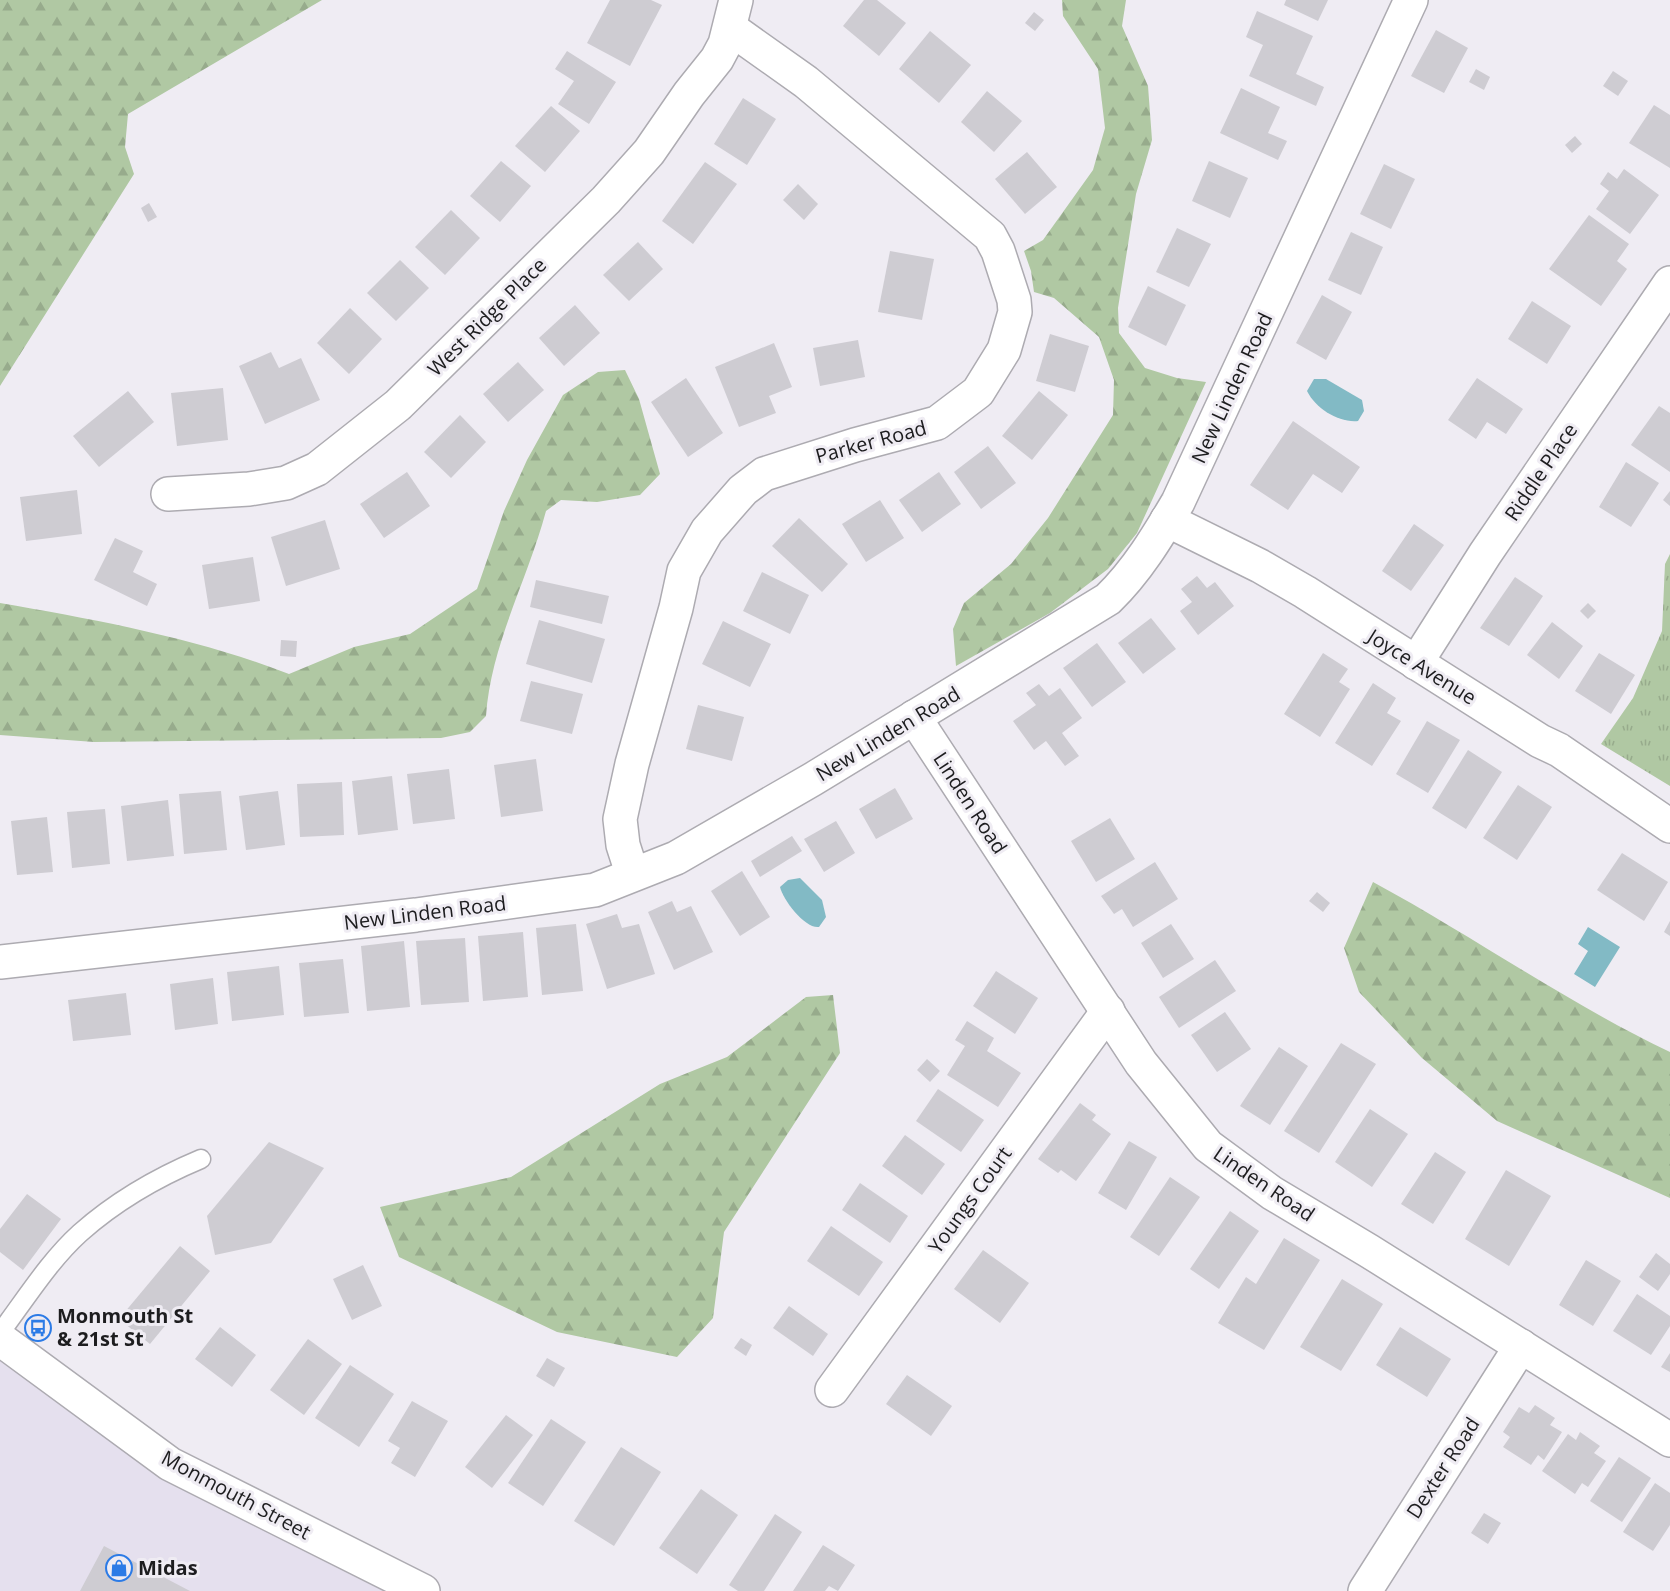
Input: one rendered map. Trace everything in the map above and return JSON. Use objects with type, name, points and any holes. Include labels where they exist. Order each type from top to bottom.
[{"type":"street","name":"New Linden Road","points":[[0,962],[416,915],[594,890],[632,873],[676,858],[1108,599],[1123,584],[1167,520],[1277,294],[1342,144],[1412,0]]},
{"type":"street","name":"West Ridge Place","points":[[168,494],[249,489],[286,483],[317,469],[398,405],[606,200],[649,152],[689,94],[717,59],[733,14]]},
{"type":"street","name":"Parker Road","points":[[632,873],[623,845],[620,819],[632,764],[684,572],[707,531],[743,490],[764,474],[855,445],[937,423],[961,407],[978,392],[1004,350],[1015,312],[1014,300],[1005,270],[990,236],[806,82],[733,14]]},
{"type":"street","name":"Riddle Place","points":[[1416,663],[1485,554],[1670,283]]},
{"type":"street","name":"Joyce Avenue","points":[[1167,520],[1269,571],[1539,741],[1559,750],[1670,825]]},
{"type":"street","name":"Linden Road","points":[[914,717],[1141,1063],[1208,1146],[1272,1193],[1670,1440]]},
{"type":"street","name":"Youngs Court","points":[[832,1390],[1108,1011]]},
{"type":"street","name":"Monmouth Street","points":[[0,1339],[170,1464],[423,1591]]},
{"type":"street","name":"Dexter Road","points":[[1365,1591],[1521,1346]]},
{"type":"lane","points":[[0,1333],[46,1272],[80,1234],[164,1174],[201,1159]]},
{"type":"shaded area","points":[[0,1339],[170,1464],[423,1591],[0,1591]]},
{"type":"green space","points":[[0,0],[322,0],[128,114],[125,147],[134,174],[0,386]]},
{"type":"green space","points":[[1062,0],[1126,0],[1122,26],[1148,86],[1152,140],[1136,194],[1118,308],[1119,333],[1145,368],[1177,378],[1206,382],[1137,533],[1108,569],[1050,613],[956,666],[953,629],[964,603],[1011,564],[1048,518],[1113,415],[1114,380],[1099,337],[1054,298],[1034,292],[1031,271],[1024,251],[1043,240],[1093,170],[1105,128],[1098,69],[1063,16]]},
{"type":"green space","points":[[625,370],[639,399],[660,474],[640,495],[597,502],[561,500],[546,511],[502,637],[489,689],[486,716],[470,732],[441,738],[94,742],[0,735],[0,603],[110,623],[183,640],[289,674],[354,647],[410,634],[477,589],[504,511],[527,460],[563,395],[598,372]]},
{"type":"green space","points":[[1670,554],[1670,786],[1601,744],[1633,698],[1662,631],[1665,564]]},
{"type":"green space","points":[[1373,882],[1557,991],[1670,1052],[1670,1198],[1497,1121],[1422,1058],[1359,992],[1344,948]]},
{"type":"green space","points":[[833,995],[840,1053],[724,1232],[713,1318],[677,1357],[557,1332],[399,1257],[380,1207],[511,1177],[660,1084],[727,1057],[806,997]]},
{"type":"water","points":[[1314,379],[1326,379],[1362,400],[1364,411],[1358,421],[1343,420],[1329,414],[1316,404],[1307,391]]},
{"type":"water","points":[[800,878],[822,900],[826,917],[819,927],[801,919],[782,893],[780,887],[788,880]]},
{"type":"water","points":[[1588,927],[1620,947],[1595,987],[1574,974],[1588,951],[1578,944]]},
{"type":"building","points":[[610,0],[651,0],[662,5],[630,66],[587,43]]},
{"type":"building","points":[[864,0],[877,0],[906,23],[879,56],[843,26]]},
{"type":"building","points":[[1286,0],[1328,0],[1318,21],[1284,5]]},
{"type":"building","points":[[1257,11],[1313,36],[1296,74],[1324,87],[1316,106],[1249,76],[1263,45],[1246,37]]},
{"type":"building","points":[[1034,12],[1044,20],[1035,31],[1025,23]]},
{"type":"building","points":[[1436,30],[1468,48],[1444,93],[1411,76]]},
{"type":"building","points":[[930,31],[971,65],[939,103],[899,69]]},
{"type":"building","points":[[567,51],[616,82],[589,124],[558,104],[574,81],[555,69]]},
{"type":"building","points":[[1476,69],[1490,77],[1484,90],[1469,82]]},
{"type":"building","points":[[1613,71],[1628,81],[1618,96],[1603,86]]},
{"type":"building","points":[[1241,88],[1280,107],[1268,133],[1287,141],[1278,160],[1220,133]]},
{"type":"building","points":[[987,91],[1022,121],[994,152],[961,122]]},
{"type":"building","points":[[743,98],[776,119],[747,165],[714,144]]},
{"type":"building","points":[[1654,105],[1670,115],[1670,168],[1629,143]]},
{"type":"building","points":[[551,106],[580,131],[545,172],[515,146]]},
{"type":"building","points":[[1575,136],[1582,144],[1572,153],[1565,145]]},
{"type":"building","points":[[1027,152],[1057,187],[1025,214],[995,179]]},
{"type":"building","points":[[501,161],[531,186],[500,222],[470,196]]},
{"type":"building","points":[[1209,161],[1248,178],[1230,218],[1192,201]]},
{"type":"building","points":[[705,162],[737,184],[693,244],[662,221]]},
{"type":"building","points":[[1384,164],[1415,179],[1391,229],[1360,214]]},
{"type":"building","points":[[1624,169],[1659,195],[1630,234],[1596,209],[1609,191],[1600,184],[1608,172],[1617,179]]},
{"type":"building","points":[[798,184],[818,204],[804,220],[783,200]]},
{"type":"building","points":[[149,203],[157,217],[148,222],[141,208]]},
{"type":"building","points":[[451,210],[480,238],[445,275],[415,247]]},
{"type":"building","points":[[1589,215],[1629,244],[1617,261],[1627,269],[1601,306],[1549,269]]},
{"type":"building","points":[[1177,228],[1211,244],[1189,287],[1156,272]]},
{"type":"building","points":[[1351,232],[1383,247],[1361,295],[1328,280]]},
{"type":"building","points":[[638,242],[663,269],[629,301],[603,275]]},
{"type":"building","points":[[890,251],[934,259],[922,320],[878,312]]},
{"type":"building","points":[[400,260],[429,288],[396,321],[367,293]]},
{"type":"building","points":[[1148,286],[1186,305],[1166,346],[1128,327]]},
{"type":"building","points":[[1322,295],[1352,312],[1326,360],[1296,343]]},
{"type":"building","points":[[1532,301],[1571,326],[1547,364],[1508,339]]},
{"type":"building","points":[[575,305],[600,333],[564,366],[539,338]]},
{"type":"building","points":[[350,308],[382,339],[349,374],[317,343]]},
{"type":"building","points":[[1050,334],[1089,346],[1075,392],[1036,381]]},
{"type":"building","points":[[858,340],[865,377],[820,386],[813,348]]},
{"type":"building","points":[[774,343],[792,387],[769,396],[776,413],[739,427],[715,367]]},
{"type":"building","points":[[271,352],[279,368],[301,358],[320,400],[265,424],[239,366]]},
{"type":"building","points":[[518,362],[544,390],[508,422],[483,394]]},
{"type":"building","points":[[686,378],[723,433],[688,457],[651,402]]},
{"type":"building","points":[[1477,378],[1523,409],[1506,434],[1487,422],[1476,439],[1448,420]]},
{"type":"building","points":[[223,388],[228,440],[177,446],[171,393]]},
{"type":"building","points":[[128,391],[154,422],[99,467],[73,436]]},
{"type":"building","points":[[1039,391],[1068,415],[1032,460],[1002,436]]},
{"type":"building","points":[[1659,406],[1670,413],[1670,472],[1631,445]]},
{"type":"building","points":[[460,415],[486,442],[451,478],[424,452]]},
{"type":"building","points":[[1293,421],[1360,467],[1342,493],[1313,474],[1288,510],[1250,485]]},
{"type":"building","points":[[988,446],[1016,483],[981,509],[954,472]]},
{"type":"building","points":[[1626,462],[1659,483],[1631,527],[1599,507]]},
{"type":"building","points":[[407,472],[430,506],[384,538],[360,504]]},
{"type":"building","points":[[939,472],[961,504],[922,532],[899,500]]},
{"type":"building","points":[[77,490],[82,534],[26,541],[20,497]]},
{"type":"building","points":[[1670,491],[1670,506],[1663,500]]},
{"type":"building","points":[[880,500],[904,538],[866,562],[842,524]]},
{"type":"building","points":[[799,518],[848,564],[822,592],[772,546]]},
{"type":"building","points":[[325,520],[340,569],[286,586],[271,537]]},
{"type":"building","points":[[1414,524],[1444,545],[1411,591],[1382,571]]},
{"type":"building","points":[[115,538],[143,551],[133,572],[157,584],[147,606],[94,580]]},
{"type":"building","points":[[253,557],[260,601],[209,609],[202,565]]},
{"type":"building","points":[[762,572],[809,595],[790,634],[743,611]]},
{"type":"building","points":[[1197,576],[1207,588],[1215,582],[1234,606],[1198,635],[1180,611],[1192,602],[1181,589]]},
{"type":"building","points":[[1515,577],[1543,596],[1509,646],[1480,628]]},
{"type":"building","points":[[536,580],[609,596],[602,624],[530,607]]},
{"type":"building","points":[[1588,603],[1596,611],[1588,619],[1580,611]]},
{"type":"building","points":[[1151,618],[1176,649],[1143,674],[1118,643]]},
{"type":"building","points":[[539,620],[605,639],[592,683],[526,664]]},
{"type":"building","points":[[723,621],[771,644],[750,687],[702,664]]},
{"type":"building","points":[[1552,622],[1583,646],[1559,679],[1527,655]]},
{"type":"building","points":[[281,640],[297,641],[296,657],[280,656]]},
{"type":"building","points":[[1097,643],[1126,682],[1092,707],[1063,668]]},
{"type":"building","points":[[1323,653],[1348,669],[1339,682],[1350,689],[1320,737],[1284,714]]},
{"type":"building","points":[[1599,653],[1635,675],[1611,714],[1575,691]]},
{"type":"building","points":[[531,681],[583,694],[572,734],[520,721]]},
{"type":"building","points":[[1373,683],[1396,698],[1387,713],[1401,721],[1372,766],[1335,743]]},
{"type":"building","points":[[1039,684],[1049,696],[1060,688],[1082,718],[1062,733],[1079,756],[1065,766],[1046,741],[1034,750],[1013,721],[1036,705],[1026,693]]},
{"type":"building","points":[[698,705],[744,717],[732,761],[686,749]]},
{"type":"building","points":[[1427,721],[1460,740],[1428,793],[1396,774]]},
{"type":"building","points":[[1468,750],[1502,772],[1466,829],[1432,808]]},
{"type":"building","points":[[536,759],[543,811],[501,817],[494,765]]},
{"type":"building","points":[[449,769],[455,819],[413,824],[407,774]]},
{"type":"building","points":[[392,776],[398,830],[358,835],[352,781]]},
{"type":"building","points":[[342,782],[344,835],[300,837],[297,784]]},
{"type":"building","points":[[1518,785],[1552,807],[1517,860],[1483,838]]},
{"type":"building","points":[[895,788],[913,819],[876,839],[859,809]]},
{"type":"building","points":[[221,791],[227,850],[184,854],[179,794]]},
{"type":"building","points":[[278,791],[285,845],[246,850],[239,796]]},
{"type":"building","points":[[168,800],[174,856],[127,861],[121,806]]},
{"type":"building","points":[[105,809],[110,864],[72,868],[67,812]]},
{"type":"building","points":[[47,817],[53,872],[17,875],[11,821]]},
{"type":"building","points":[[1110,818],[1135,859],[1096,882],[1071,841]]},
{"type":"building","points":[[836,821],[855,853],[824,872],[804,839]]},
{"type":"building","points":[[792,836],[802,851],[760,877],[751,861]]},
{"type":"building","points":[[1622,853],[1668,882],[1644,921],[1597,890]]},
{"type":"building","points":[[1155,862],[1178,899],[1133,927],[1122,909],[1114,914],[1101,896]]},
{"type":"building","points":[[742,871],[770,917],[740,936],[711,891]]},
{"type":"building","points":[[1317,892],[1330,903],[1323,912],[1309,901]]},
{"type":"building","points":[[672,901],[677,912],[691,906],[713,952],[674,970],[648,912]]},
{"type":"building","points":[[617,914],[622,928],[639,924],[655,974],[607,989],[586,924]]},
{"type":"building","points":[[1670,921],[1670,936],[1664,932]]},
{"type":"building","points":[[576,924],[583,991],[542,995],[536,928]]},
{"type":"building","points":[[1171,924],[1194,959],[1163,978],[1141,943]]},
{"type":"building","points":[[523,932],[528,997],[483,1001],[478,936]]},
{"type":"building","points":[[465,938],[469,1002],[421,1005],[416,941]]},
{"type":"building","points":[[404,941],[410,1007],[367,1011],[361,946]]},
{"type":"building","points":[[343,959],[349,1013],[304,1017],[299,963]]},
{"type":"building","points":[[1215,960],[1236,991],[1179,1028],[1159,997]]},
{"type":"building","points":[[279,966],[284,1015],[232,1021],[227,972]]},
{"type":"building","points":[[996,971],[1038,998],[1015,1034],[973,1006]]},
{"type":"building","points":[[213,978],[218,1024],[175,1030],[170,984]]},
{"type":"building","points":[[126,993],[131,1035],[73,1041],[68,1000]]},
{"type":"building","points":[[1225,1012],[1251,1049],[1217,1072],[1191,1035]]},
{"type":"building","points":[[967,1021],[994,1038],[987,1051],[1021,1073],[998,1107],[947,1075],[965,1046],[955,1040]]},
{"type":"building","points":[[1341,1043],[1376,1064],[1319,1153],[1284,1131]]},
{"type":"building","points":[[1279,1047],[1308,1066],[1270,1125],[1240,1106]]},
{"type":"building","points":[[927,1059],[940,1071],[930,1082],[917,1070]]},
{"type":"building","points":[[938,1089],[984,1120],[961,1152],[916,1121]]},
{"type":"building","points":[[1080,1103],[1096,1115],[1092,1120],[1111,1134],[1076,1181],[1061,1170],[1058,1173],[1038,1159]]},
{"type":"building","points":[[1370,1109],[1408,1134],[1372,1187],[1335,1162]]},
{"type":"building","points":[[905,1135],[945,1164],[922,1195],[882,1166]]},
{"type":"building","points":[[1129,1141],[1157,1157],[1126,1210],[1098,1193]]},
{"type":"building","points":[[269,1142],[324,1168],[271,1243],[215,1255],[207,1216]]},
{"type":"building","points":[[1435,1152],[1466,1172],[1433,1224],[1401,1204]]},
{"type":"building","points":[[1506,1170],[1551,1196],[1509,1266],[1465,1239]]},
{"type":"building","points":[[1170,1177],[1200,1197],[1159,1256],[1130,1237]]},
{"type":"building","points":[[860,1183],[908,1216],[890,1243],[842,1210]]},
{"type":"building","points":[[27,1194],[61,1219],[23,1270],[0,1252],[0,1229]]},
{"type":"building","points":[[1230,1211],[1259,1231],[1219,1289],[1190,1269]]},
{"type":"building","points":[[831,1226],[883,1262],[859,1296],[807,1261]]},
{"type":"building","points":[[1284,1238],[1320,1260],[1264,1350],[1218,1323],[1246,1277],[1256,1284]]},
{"type":"building","points":[[180,1246],[210,1271],[150,1344],[119,1319]]},
{"type":"building","points":[[983,1250],[1029,1283],[1000,1323],[954,1289]]},
{"type":"building","points":[[1656,1253],[1670,1264],[1670,1274],[1658,1291],[1639,1277]]},
{"type":"building","points":[[1586,1260],[1621,1281],[1593,1326],[1559,1305]]},
{"type":"building","points":[[363,1265],[382,1306],[352,1320],[333,1279]]},
{"type":"building","points":[[1342,1279],[1383,1304],[1341,1371],[1300,1347]]},
{"type":"building","points":[[1637,1294],[1670,1316],[1670,1326],[1651,1355],[1613,1331]]},
{"type":"building","points":[[789,1306],[828,1334],[813,1356],[773,1328]]},
{"type":"building","points":[[220,1327],[256,1355],[232,1387],[195,1359]]},
{"type":"building","points":[[1400,1327],[1451,1359],[1427,1397],[1376,1365]]},
{"type":"building","points":[[741,1338],[752,1345],[746,1356],[734,1348]]},
{"type":"building","points":[[308,1339],[342,1364],[304,1415],[270,1390]]},
{"type":"building","points":[[1670,1353],[1670,1372],[1661,1367]]},
{"type":"building","points":[[547,1358],[565,1368],[554,1387],[536,1376]]},
{"type":"building","points":[[350,1365],[394,1394],[359,1447],[315,1418]]},
{"type":"building","points":[[907,1375],[952,1406],[931,1436],[886,1404]]},
{"type":"building","points":[[412,1401],[448,1421],[415,1477],[391,1463],[400,1448],[388,1441]]},
{"type":"building","points":[[1535,1405],[1555,1418],[1550,1425],[1562,1432],[1544,1460],[1538,1455],[1531,1465],[1503,1447],[1510,1437],[1503,1432],[1519,1407],[1529,1413]]},
{"type":"building","points":[[506,1415],[533,1435],[492,1488],[465,1467]]},
{"type":"building","points":[[551,1419],[586,1442],[543,1506],[508,1483]]},
{"type":"building","points":[[1580,1432],[1600,1446],[1594,1453],[1606,1461],[1588,1487],[1582,1483],[1575,1494],[1542,1471],[1568,1434],[1576,1440]]},
{"type":"building","points":[[621,1447],[661,1472],[614,1546],[574,1521]]},
{"type":"building","points":[[1619,1457],[1651,1478],[1622,1522],[1590,1501]]},
{"type":"building","points":[[1655,1483],[1670,1493],[1670,1525],[1653,1551],[1623,1532]]},
{"type":"building","points":[[701,1489],[738,1515],[697,1574],[659,1548]]},
{"type":"building","points":[[1484,1513],[1501,1523],[1488,1544],[1471,1533]]},
{"type":"building","points":[[775,1514],[802,1532],[764,1591],[738,1591],[729,1585]]},
{"type":"building","points":[[823,1545],[855,1565],[838,1591],[829,1586],[825,1591],[793,1591]]},
{"type":"building","name":"Midas","points":[[104,1546],[190,1591],[80,1591]]},
{"type":"place","name":"Monmouth St & 21st St","points":[[38,1328]]},
{"type":"place","name":"Midas","points":[[119,1568]]}]
